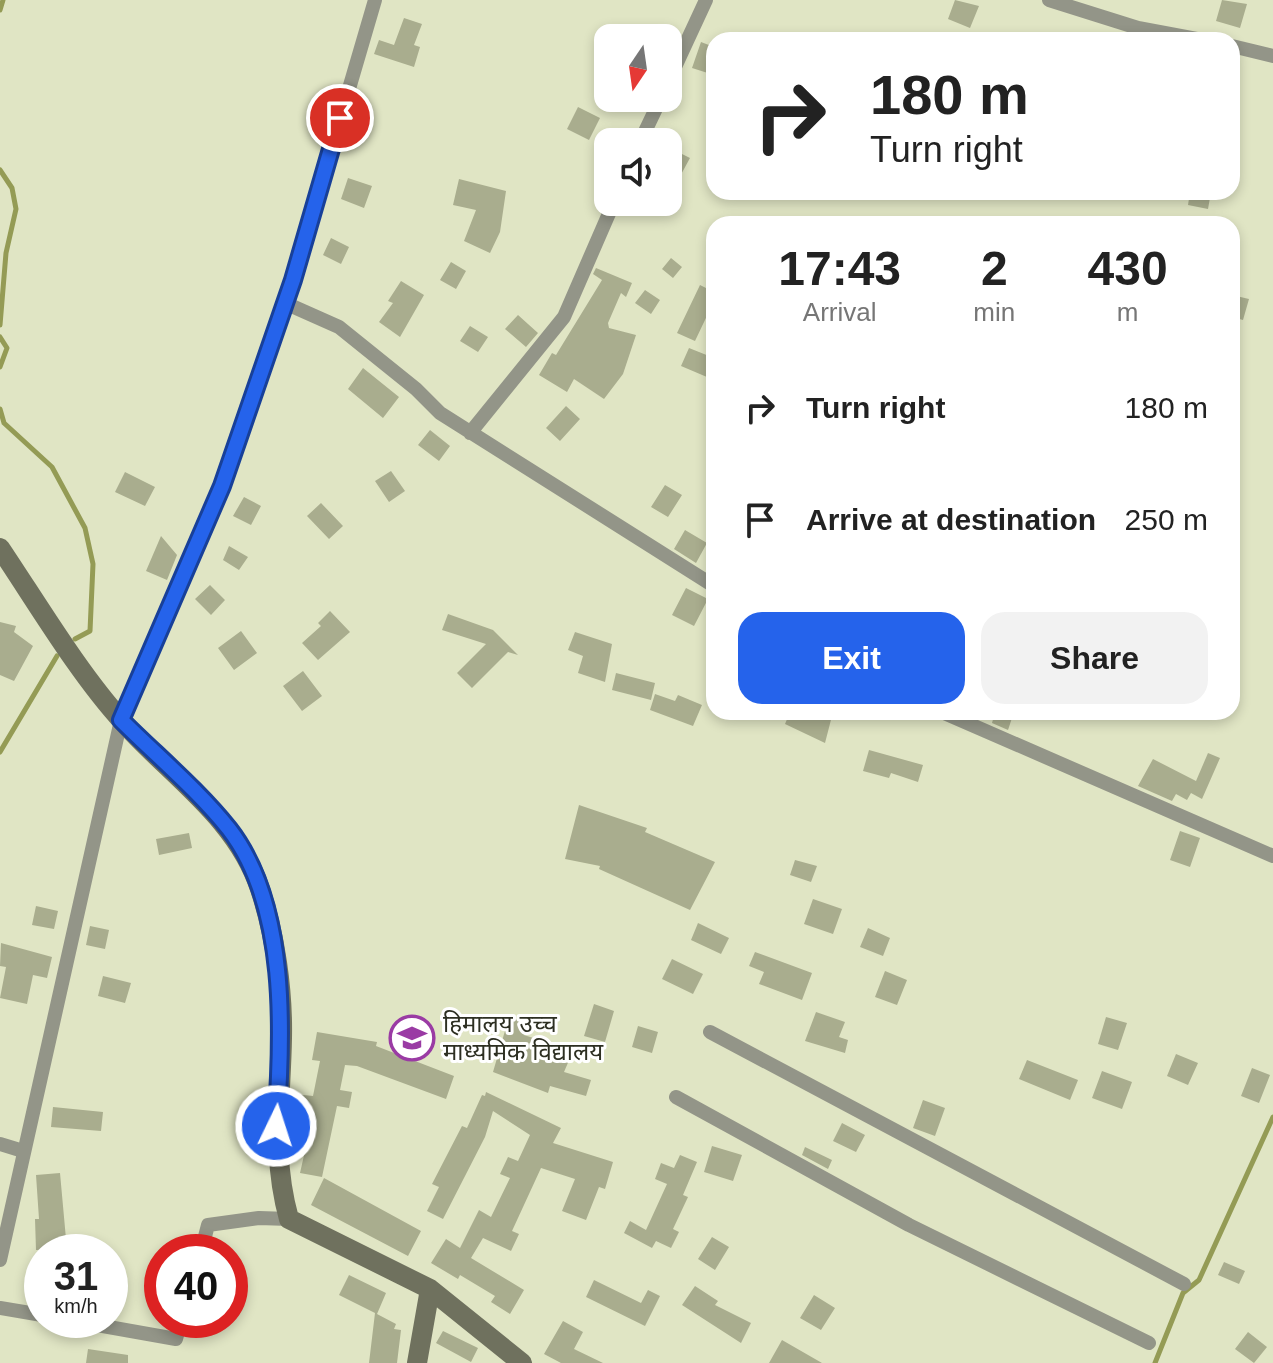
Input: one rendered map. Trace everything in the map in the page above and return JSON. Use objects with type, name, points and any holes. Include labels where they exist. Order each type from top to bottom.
[{"type":"street","points":[[0,1260],[121,720],[222,486],[285,303],[375,0]]},
{"type":"street","points":[[682,52],[706,0]]},
{"type":"street","points":[[1049,0],[1159,32]]},
{"type":"street","points":[[1240,48],[1273,56]]},
{"type":"street","points":[[470,433],[564,317],[608,216]]},
{"type":"street","points":[[285,303],[339,327],[416,389],[440,413],[706,581]]},
{"type":"street","points":[[0,548],[121,720],[230,830],[259,887],[274,948],[282,1036],[276,1126],[279,1183],[289,1219]]},
{"type":"street","points":[[960,720],[1273,856]]},
{"type":"street","points":[[710,1032],[1184,1284]]},
{"type":"street","points":[[676,1097],[909,1225],[1149,1343]]},
{"type":"street","points":[[0,1144],[23,1151]]},
{"type":"street","points":[[206,1234],[208,1225],[259,1218],[289,1219],[430,1289],[522,1363]]},
{"type":"street","points":[[417,1363],[430,1289]]},
{"type":"street","points":[[0,1308],[24,1312]]},
{"type":"building","points":[[955,0],[979,6],[970,28],[948,19]]},
{"type":"building","points":[[1222,0],[1247,4],[1240,28],[1216,21]]},
{"type":"building","points":[[404,18],[422,24],[414,45],[420,47],[414,67],[374,54],[379,40],[394,45]]},
{"type":"building","points":[[701,42],[706,44],[706,72],[692,68]]},
{"type":"building","points":[[578,107],[600,118],[589,140],[567,129]]},
{"type":"building","points":[[682,154],[690,158],[682,173]]},
{"type":"building","points":[[348,178],[372,186],[364,208],[341,199]]},
{"type":"building","points":[[459,179],[506,191],[500,232],[490,253],[464,241],[476,210],[453,205]]},
{"type":"building","points":[[1189,200],[1210,200],[1208,209],[1188,205]]},
{"type":"building","points":[[331,238],[349,247],[341,264],[323,255]]},
{"type":"building","points":[[671,258],[682,267],[673,278],[662,269]]},
{"type":"building","points":[[451,262],[466,271],[456,289],[440,280]]},
{"type":"building","points":[[596,268],[632,283],[626,297],[621,293],[608,323],[609,328],[636,335],[623,374],[604,399],[574,379],[567,392],[539,375],[552,353],[556,355],[602,280],[593,274]]},
{"type":"building","points":[[401,281],[424,295],[400,337],[379,322],[393,303],[388,301]]},
{"type":"building","points":[[700,285],[706,288],[706,318],[695,341],[677,333]]},
{"type":"building","points":[[645,290],[660,300],[651,314],[635,303]]},
{"type":"building","points":[[1240,297],[1249,299],[1243,320],[1240,319]]},
{"type":"building","points":[[518,315],[538,333],[526,347],[505,329]]},
{"type":"building","points":[[470,326],[488,337],[478,352],[460,341]]},
{"type":"building","points":[[689,348],[706,355],[706,377],[681,366]]},
{"type":"building","points":[[363,368],[399,397],[383,418],[348,389]]},
{"type":"building","points":[[566,406],[580,419],[560,441],[546,428]]},
{"type":"building","points":[[430,430],[450,446],[439,461],[418,445]]},
{"type":"building","points":[[391,471],[405,491],[389,502],[375,481]]},
{"type":"building","points":[[125,472],[155,487],[145,506],[115,492]]},
{"type":"building","points":[[665,485],[682,495],[668,517],[651,507]]},
{"type":"building","points":[[244,497],[261,506],[251,525],[233,516]]},
{"type":"building","points":[[321,503],[343,526],[329,539],[307,516]]},
{"type":"building","points":[[685,530],[706,542],[696,563],[674,549]]},
{"type":"building","points":[[161,536],[177,555],[167,580],[146,571]]},
{"type":"building","points":[[229,546],[248,557],[239,570],[223,560]]},
{"type":"building","points":[[210,585],[225,600],[211,615],[195,599]]},
{"type":"building","points":[[686,588],[706,598],[694,626],[672,615]]},
{"type":"building","points":[[330,611],[350,632],[318,660],[302,643],[321,626],[318,623]]},
{"type":"building","points":[[448,614],[493,630],[518,655],[508,652],[472,688],[457,673],[486,644],[442,630]]},
{"type":"building","points":[[0,622],[16,626],[14,632],[33,646],[14,681],[0,675]]},
{"type":"building","points":[[241,631],[257,653],[234,670],[218,648]]},
{"type":"building","points":[[575,632],[612,644],[605,682],[578,673],[583,656],[568,650]]},
{"type":"building","points":[[303,671],[322,696],[302,711],[283,686]]},
{"type":"building","points":[[616,673],[655,683],[651,700],[612,690]]},
{"type":"building","points":[[655,694],[675,701],[678,695],[702,705],[693,726],[650,710]]},
{"type":"building","points":[[787,720],[831,720],[825,743],[785,724]]},
{"type":"building","points":[[993,720],[1011,720],[1008,730],[992,723]]},
{"type":"building","points":[[869,750],[923,765],[918,782],[891,773],[889,778],[863,771]]},
{"type":"building","points":[[1208,753],[1220,758],[1202,799],[1191,793],[1187,800],[1176,794],[1172,801],[1138,786],[1153,759],[1196,781]]},
{"type":"building","points":[[579,805],[647,828],[645,832],[715,862],[690,910],[599,869],[600,866],[565,859]]},
{"type":"building","points":[[1180,831],[1200,838],[1190,867],[1170,860]]},
{"type":"building","points":[[189,833],[192,848],[159,855],[156,839]]},
{"type":"building","points":[[795,860],[817,866],[811,882],[790,875]]},
{"type":"building","points":[[813,899],[842,909],[833,934],[804,924]]},
{"type":"building","points":[[36,906],[58,911],[54,929],[32,925]]},
{"type":"building","points":[[698,923],[729,938],[721,954],[691,940]]},
{"type":"building","points":[[90,926],[109,930],[105,949],[86,945]]},
{"type":"building","points":[[868,928],[890,938],[883,956],[860,947]]},
{"type":"building","points":[[1,943],[52,957],[47,978],[33,975],[27,1004],[0,998],[6,967],[0,966]]},
{"type":"building","points":[[755,952],[812,973],[802,1000],[759,984],[764,972],[749,966]]},
{"type":"building","points":[[672,959],[703,974],[693,994],[662,979]]},
{"type":"building","points":[[885,971],[907,980],[897,1005],[875,997]]},
{"type":"building","points":[[103,976],[131,983],[125,1003],[98,996]]},
{"type":"building","points":[[594,1004],[614,1011],[605,1042],[584,1036]]},
{"type":"building","points":[[816,1012],[845,1022],[839,1037],[848,1040],[845,1053],[805,1041]]},
{"type":"building","points":[[509,1017],[528,1023],[524,1035],[573,1051],[564,1072],[591,1080],[586,1096],[550,1086],[548,1093],[493,1072]]},
{"type":"building","points":[[1106,1017],[1127,1023],[1118,1050],[1098,1044]]},
{"type":"building","points":[[638,1026],[658,1032],[652,1053],[632,1047]]},
{"type":"building","points":[[317,1032],[377,1042],[376,1046],[454,1076],[446,1099],[357,1066],[345,1065],[340,1090],[352,1092],[349,1108],[337,1106],[322,1177],[300,1173],[310,1129],[291,1126],[294,1094],[313,1096],[320,1061],[312,1060]]},
{"type":"building","points":[[1176,1054],[1198,1063],[1188,1085],[1167,1076]]},
{"type":"building","points":[[1027,1060],[1078,1080],[1070,1100],[1019,1079]]},
{"type":"building","points":[[1252,1068],[1270,1075],[1259,1103],[1241,1096]]},
{"type":"building","points":[[1102,1071],[1132,1082],[1122,1109],[1092,1098]]},
{"type":"building","points":[[486,1092],[561,1128],[553,1143],[613,1162],[605,1189],[599,1187],[586,1220],[562,1211],[575,1179],[541,1168],[512,1231],[519,1234],[511,1251],[483,1238],[471,1258],[524,1290],[510,1314],[491,1302],[495,1296],[460,1275],[458,1279],[431,1263],[446,1239],[460,1248],[479,1210],[491,1217],[510,1178],[500,1174],[508,1157],[518,1161],[530,1135],[493,1111],[485,1137],[443,1219],[427,1211],[439,1187],[432,1184],[462,1126],[467,1128]]},
{"type":"building","points":[[923,1100],[945,1108],[935,1136],[913,1128]]},
{"type":"building","points":[[53,1107],[103,1112],[101,1131],[51,1127]]},
{"type":"building","points":[[842,1123],[865,1135],[856,1152],[833,1141]]},
{"type":"building","points":[[712,1146],[742,1155],[733,1181],[704,1172]]},
{"type":"building","points":[[805,1147],[832,1160],[828,1169],[802,1155]]},
{"type":"building","points":[[680,1155],[697,1162],[683,1195],[688,1197],[673,1229],[679,1232],[671,1248],[656,1241],[652,1248],[624,1233],[630,1221],[646,1230],[667,1184],[655,1179],[661,1163],[674,1168]]},
{"type":"building","points":[[60,1173],[66,1234],[35,1234],[35,1219],[39,1219],[36,1175]]},
{"type":"building","points":[[324,1178],[421,1231],[408,1256],[311,1205]]},
{"type":"building","points":[[712,1237],[729,1247],[715,1270],[698,1259]]},
{"type":"building","points":[[1224,1262],[1245,1271],[1239,1284],[1218,1275]]},
{"type":"building","points":[[349,1275],[386,1293],[377,1314],[396,1324],[394,1329],[401,1330],[397,1363],[369,1363],[375,1313],[339,1295]]},
{"type":"building","points":[[594,1280],[641,1303],[648,1290],[660,1296],[645,1326],[586,1297]]},
{"type":"building","points":[[695,1286],[718,1301],[715,1305],[751,1323],[741,1343],[682,1305]]},
{"type":"building","points":[[814,1295],[835,1308],[821,1330],[800,1318]]},
{"type":"building","points":[[563,1321],[583,1332],[574,1349],[603,1363],[561,1363],[544,1354]]},
{"type":"building","points":[[443,1331],[478,1348],[471,1362],[436,1343]]},
{"type":"building","points":[[1248,1332],[1267,1347],[1254,1363],[1235,1349]]},
{"type":"building","points":[[782,1340],[822,1363],[769,1363]]},
{"type":"building","points":[[88,1349],[128,1355],[128,1363],[86,1363]]},
{"type":"waterway","points":[[0,10],[3,0]]},
{"type":"waterway","points":[[0,170],[12,188],[16,209],[6,253],[0,325]]},
{"type":"waterway","points":[[0,337],[7,348],[0,367]]},
{"type":"waterway","points":[[0,409],[4,423],[52,467],[85,528],[93,564],[90,631],[75,639]]},
{"type":"waterway","points":[[0,752],[57,656]]},
{"type":"waterway","points":[[1155,1363],[1183,1293],[1199,1280],[1273,1117]]},
{"type":"place","name":"हिमालय उच्च माध्यमिक विद्यालय","points":[[412,1038]]},
{"type":"route","points":[[276,1126],[282,1036],[274,948],[259,887],[230,830],[121,720],[222,486],[293,280],[340,118]]}]
